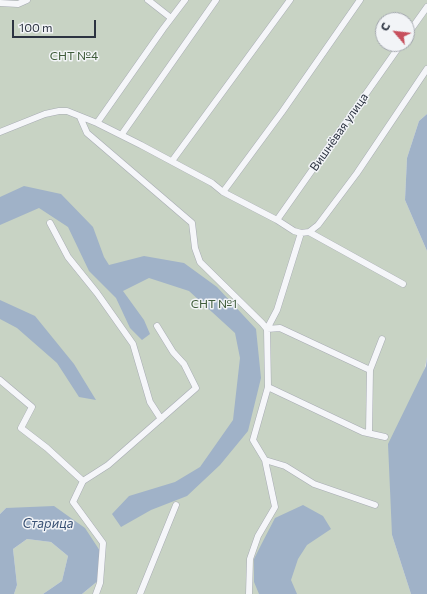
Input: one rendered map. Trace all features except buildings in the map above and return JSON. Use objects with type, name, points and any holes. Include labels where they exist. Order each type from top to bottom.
[{"type":"street","points":[[0,3],[18,4],[27,0]]},
{"type":"street","points":[[148,0],[171,18]]},
{"type":"street","points":[[97,123],[185,0]]},
{"type":"street","points":[[122,134],[216,0]]},
{"type":"street","points":[[172,161],[290,0]]},
{"type":"street","points":[[223,192],[282,112],[360,0]]},
{"type":"street","points":[[415,24],[427,7]]},
{"type":"street","name":"Вишнёвая улица","points":[[277,220],[395,52]]},
{"type":"street","points":[[0,132],[45,114],[67,111],[122,134],[212,183],[223,192],[277,220],[294,231],[301,233],[309,232],[318,226],[357,173],[427,69]]},
{"type":"street","points":[[80,116],[87,133],[192,223],[195,248],[200,262],[267,329]]},
{"type":"street","points":[[50,223],[68,257],[97,293],[133,344],[150,402],[161,419]]},
{"type":"street","points":[[309,232],[403,284]]},
{"type":"street","points":[[249,594],[250,559],[258,536],[275,507],[265,460],[253,440],[268,387],[267,329],[277,310],[301,233]]},
{"type":"street","points":[[96,594],[100,583],[103,543],[73,502],[83,481],[108,465],[196,388],[184,364],[173,352],[158,326]]},
{"type":"street","points":[[267,329],[280,328],[370,370]]},
{"type":"street","points":[[369,433],[370,370],[382,339]]},
{"type":"street","points":[[0,380],[32,407],[21,428],[47,448],[83,481]]},
{"type":"street","points":[[268,387],[363,432],[385,437]]},
{"type":"street","points":[[265,460],[285,466],[314,484],[375,505]]},
{"type":"street","points":[[140,594],[176,505]]},
{"type":"green space","name":"СНТ №1","points":[[0,0],[427,0],[427,114],[419,121],[407,158],[405,200],[427,251],[427,357],[392,535],[411,594],[82,594],[99,580],[100,551],[6,508],[0,514]]},
{"type":"green space","points":[[27,539],[51,542],[68,556],[62,581],[43,594],[14,594],[17,585],[13,549]]},
{"type":"water","points":[[427,114],[427,251],[405,200],[407,158],[419,121]]},
{"type":"water","points":[[24,186],[61,194],[93,227],[104,257],[109,265],[144,256],[184,263],[217,287],[256,329],[261,378],[248,431],[220,465],[187,496],[151,510],[121,527],[112,514],[129,496],[175,482],[200,467],[233,420],[240,358],[235,333],[189,291],[149,278],[123,291],[144,320],[150,334],[142,340],[130,328],[116,298],[89,271],[68,227],[39,208],[0,225],[0,197]]},
{"type":"water","points":[[0,300],[35,316],[74,364],[96,400],[79,397],[57,363],[17,328],[0,319]]},
{"type":"water","points":[[427,357],[427,594],[411,594],[392,535],[388,444],[426,366]]},
{"type":"water","points":[[303,505],[323,516],[331,529],[307,545],[298,559],[291,580],[297,594],[259,594],[254,582],[254,559],[275,518]]},
{"type":"water","name":"Старица","points":[[54,506],[85,528],[100,551],[99,580],[82,594],[43,594],[62,581],[68,556],[51,542],[27,539],[13,549],[17,585],[14,594],[0,594],[0,514],[6,508]]},
{"type":"park label","name":"СНТ №4","points":[[74,56]]}]
